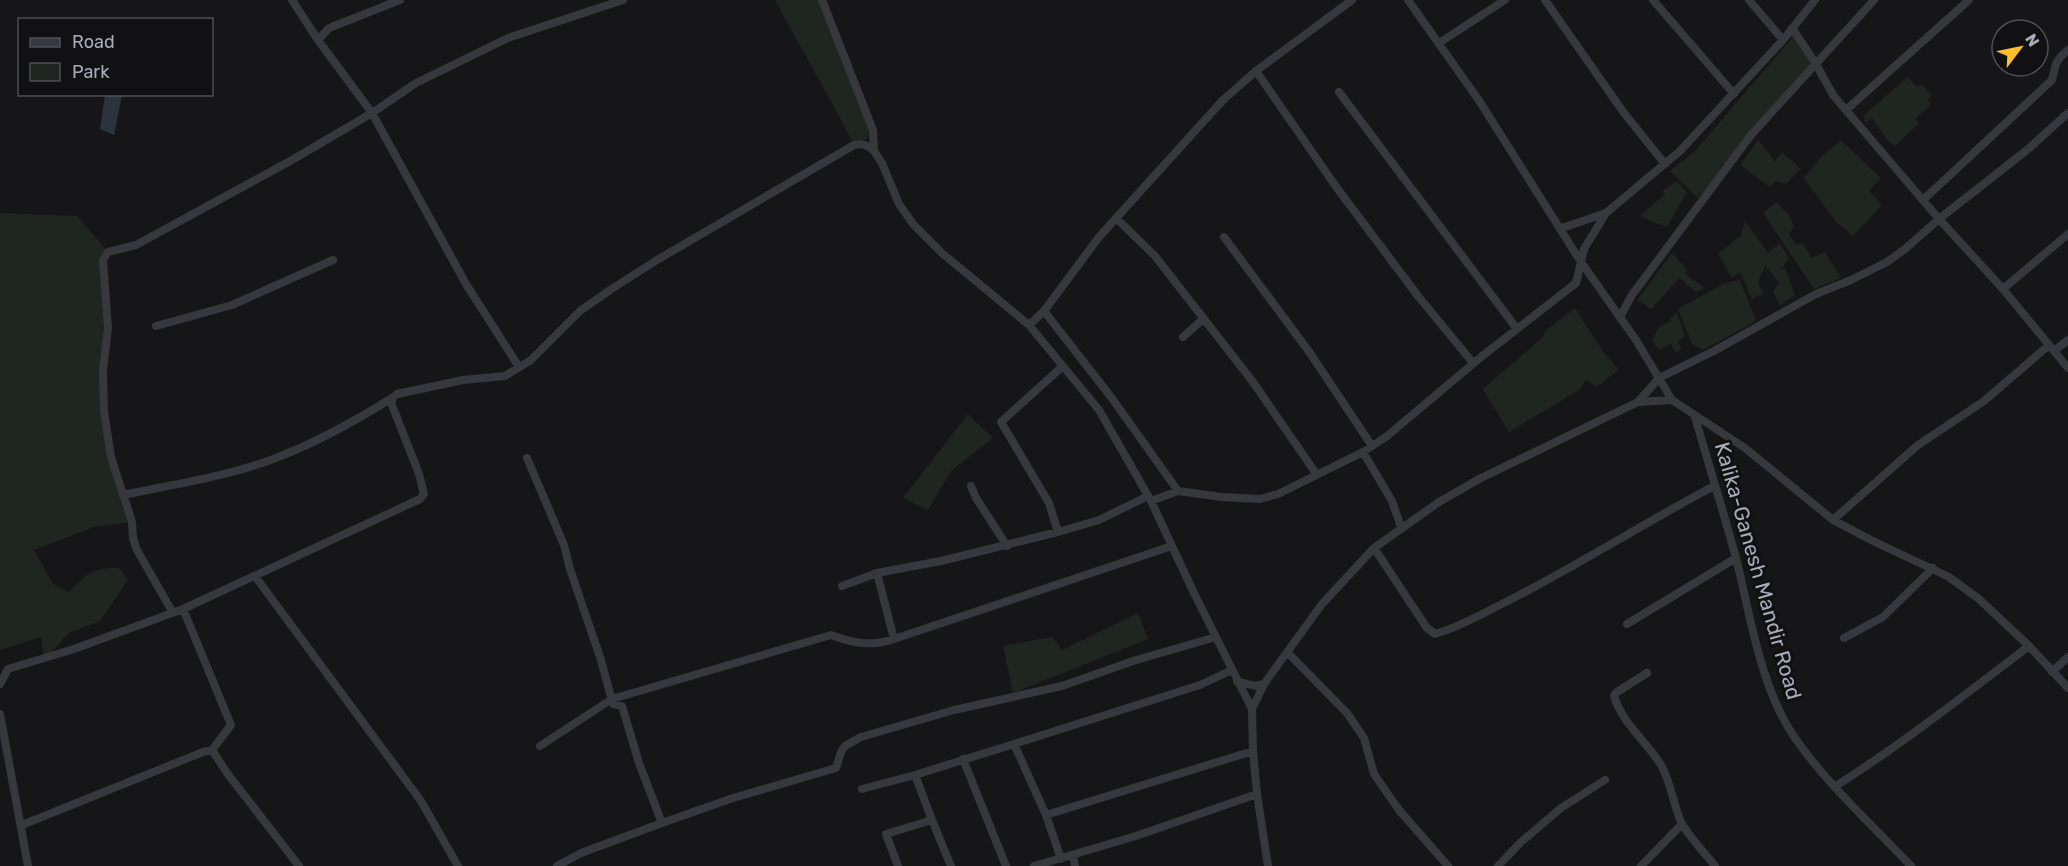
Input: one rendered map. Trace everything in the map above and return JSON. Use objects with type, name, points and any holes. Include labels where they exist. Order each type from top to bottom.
[{"type":"street","points":[[292,0],[318,40],[372,113],[466,284],[519,367]]},
{"type":"street","points":[[318,40],[329,28],[400,0]]},
{"type":"street","points":[[173,613],[137,550],[133,538],[132,522],[111,457],[104,411],[103,370],[108,327],[103,260],[108,252],[136,245],[292,160],[372,113],[416,83],[508,38],[623,0]]},
{"type":"street","points":[[822,0],[873,130],[874,151]]},
{"type":"street","points":[[1029,325],[1044,311],[1099,237],[1223,100],[1256,70],[1352,0]]},
{"type":"street","points":[[1408,0],[1480,102],[1672,400],[1745,448],[1833,520],[1949,577],[1979,599],[2030,646],[2068,688]]},
{"type":"street","points":[[1439,43],[1505,0]]},
{"type":"street","points":[[1545,0],[1624,112],[1665,164]]},
{"type":"street","points":[[1653,0],[1734,94]]},
{"type":"street","points":[[1749,0],[1783,40]]},
{"type":"street","points":[[1576,283],[1584,249],[1606,213],[1680,152],[1783,40],[1815,0]]},
{"type":"street","points":[[1620,316],[1632,294],[1751,135],[1874,0]]},
{"type":"street","points":[[1846,110],[1969,0]]},
{"type":"street","points":[[1792,28],[1833,94],[1939,219],[2004,289],[2068,368]]},
{"type":"street","points":[[1923,200],[2052,80],[2057,59],[2068,50]]},
{"type":"street","points":[[1256,70],[1337,188],[1418,296],[1473,363]]},
{"type":"street","points":[[1339,92],[1517,329]]},
{"type":"street","points":[[1638,402],[1659,378],[1714,351],[1810,297],[1887,262],[2027,150],[2068,113]]},
{"type":"street","points":[[123,495],[194,481],[267,461],[321,439],[397,394],[463,380],[505,375],[548,344],[580,311],[610,290],[842,151],[860,143],[873,130]]},
{"type":"street","points":[[860,143],[868,145],[874,151],[882,163],[899,204],[922,235],[1029,325],[1099,410],[1149,498],[1252,709],[1257,794],[1268,866]]},
{"type":"street","points":[[1562,228],[1606,213]]},
{"type":"street","points":[[1116,218],[1155,256],[1253,382],[1317,475]]},
{"type":"street","points":[[2004,289],[2068,234]]},
{"type":"street","points":[[1224,237],[1310,353],[1372,446]]},
{"type":"street","points":[[156,326],[232,304],[333,260]]},
{"type":"street","points":[[842,586],[877,573],[941,561],[1058,532],[1099,520],[1149,498],[1178,491],[1222,498],[1260,499],[1278,494],[1372,446],[1576,283],[1595,282]]},
{"type":"street","points":[[1044,311],[1111,397],[1178,491]]},
{"type":"street","points":[[1183,338],[1203,319]]},
{"type":"street","points":[[1833,520],[1918,446],[1984,401],[2052,348],[2068,340]]},
{"type":"street","points":[[1058,532],[1049,503],[1001,422],[1063,366]]},
{"type":"street","points":[[0,684],[9,669],[74,649],[183,609],[420,499],[424,494],[419,474],[392,405],[392,398]]},
{"type":"street","points":[[1252,709],[1264,684],[1322,604],[1374,549],[1401,527],[1481,478],[1638,402],[1672,400]]},
{"type":"street","name":"Kalika-Ganesh Mandir Road","points":[[1695,417],[1736,558],[1766,676],[1779,711],[1794,738],[1911,866]]},
{"type":"street","points":[[1363,452],[1392,501],[1401,527]]},
{"type":"street","points":[[527,458],[564,545],[612,699],[614,704],[622,706],[639,764],[662,823]]},
{"type":"street","points":[[971,486],[976,498],[1007,546]]},
{"type":"street","points":[[1374,549],[1435,634],[1554,578],[1714,486]]},
{"type":"street","points":[[540,746],[612,699],[831,635],[853,643],[881,643],[1172,546]]},
{"type":"street","points":[[1627,624],[1736,558]]},
{"type":"street","points":[[1844,638],[1883,617],[1933,568]]},
{"type":"street","points":[[877,573],[894,639]]},
{"type":"street","points":[[255,576],[421,801],[458,866]]},
{"type":"street","points":[[22,825],[212,750],[231,725],[183,609]]},
{"type":"street","points":[[557,866],[581,853],[662,823],[734,798],[836,768],[845,746],[861,737],[954,710],[1062,686],[1216,637]]},
{"type":"street","points":[[1836,786],[1878,760],[2030,646]]},
{"type":"street","points":[[1287,652],[1347,713],[1364,738],[1374,774],[1399,810],[1448,866]]},
{"type":"street","points":[[2052,672],[2068,657]]},
{"type":"street","points":[[862,789],[915,775],[1200,685],[1232,670]]},
{"type":"street","points":[[1647,672],[1614,696],[1629,723],[1663,768],[1682,824],[1715,866]]},
{"type":"street","points":[[1237,681],[1255,686],[1264,684]]},
{"type":"street","points":[[0,714],[28,866]]},
{"type":"street","points":[[1014,744],[1046,814],[1061,859]]},
{"type":"street","points":[[212,750],[299,866]]},
{"type":"street","points":[[1046,814],[1253,751]]},
{"type":"street","points":[[963,759],[1006,866]]},
{"type":"street","points":[[915,775],[951,866]]},
{"type":"street","points":[[1498,866],[1521,842],[1561,808],[1605,780]]},
{"type":"street","points":[[1034,866],[1073,856],[1257,794]]},
{"type":"street","points":[[898,866],[886,834],[932,820]]},
{"type":"street","points":[[1641,866],[1682,824]]},
{"type":"street","points":[[1073,856],[1076,866]]},
{"type":"green space","points":[[775,0],[822,0],[873,130],[866,139],[854,145]]},
{"type":"green space","points":[[1793,37],[1811,63],[1698,198],[1670,171],[1695,151]]},
{"type":"green space","points":[[1908,77],[1917,87],[1922,84],[1932,96],[1928,100],[1931,105],[1915,119],[1919,123],[1895,146],[1888,141],[1872,118],[1866,123],[1863,116]]},
{"type":"green space","points":[[1758,140],[1775,161],[1782,152],[1801,169],[1786,184],[1775,181],[1770,187],[1740,165]]},
{"type":"green space","points":[[1841,140],[1881,178],[1869,191],[1882,205],[1853,236],[1836,222],[1804,178],[1820,158]]},
{"type":"green space","points":[[1677,181],[1687,192],[1667,227],[1640,216],[1665,194],[1662,191]]},
{"type":"green space","points":[[1776,202],[1789,215],[1794,227],[1789,234],[1796,244],[1802,243],[1812,258],[1825,252],[1841,278],[1814,289],[1763,213]]},
{"type":"green space","points":[[0,213],[77,216],[108,252],[103,261],[108,328],[103,370],[111,457],[132,522],[94,527],[34,550],[53,584],[69,592],[96,570],[119,568],[128,580],[100,621],[69,633],[44,659],[41,637],[0,650]]},
{"type":"green space","points":[[1745,221],[1768,253],[1780,243],[1789,259],[1780,270],[1785,268],[1795,295],[1780,305],[1773,292],[1779,283],[1765,265],[1758,283],[1764,293],[1752,299],[1740,272],[1732,278],[1718,254],[1741,235]]},
{"type":"green space","points":[[1672,253],[1688,270],[1685,273],[1704,288],[1695,292],[1680,278],[1651,309],[1637,300]]},
{"type":"green space","points":[[1740,280],[1756,321],[1703,350],[1692,344],[1678,309],[1725,283]]},
{"type":"green space","points":[[1575,308],[1604,353],[1619,369],[1597,387],[1586,380],[1579,390],[1509,432],[1483,389],[1543,337],[1545,331]]},
{"type":"green space","points":[[1677,313],[1685,336],[1678,341],[1681,349],[1676,353],[1671,344],[1659,350],[1652,340],[1659,327],[1671,321],[1670,318]]},
{"type":"green space","points":[[968,414],[993,438],[951,471],[928,510],[903,498]]},
{"type":"green space","points":[[1138,613],[1148,639],[1013,693],[1003,646],[1052,637],[1062,650]]},
{"type":"shaded area","points":[[105,96],[122,96],[114,135],[100,129]]}]
